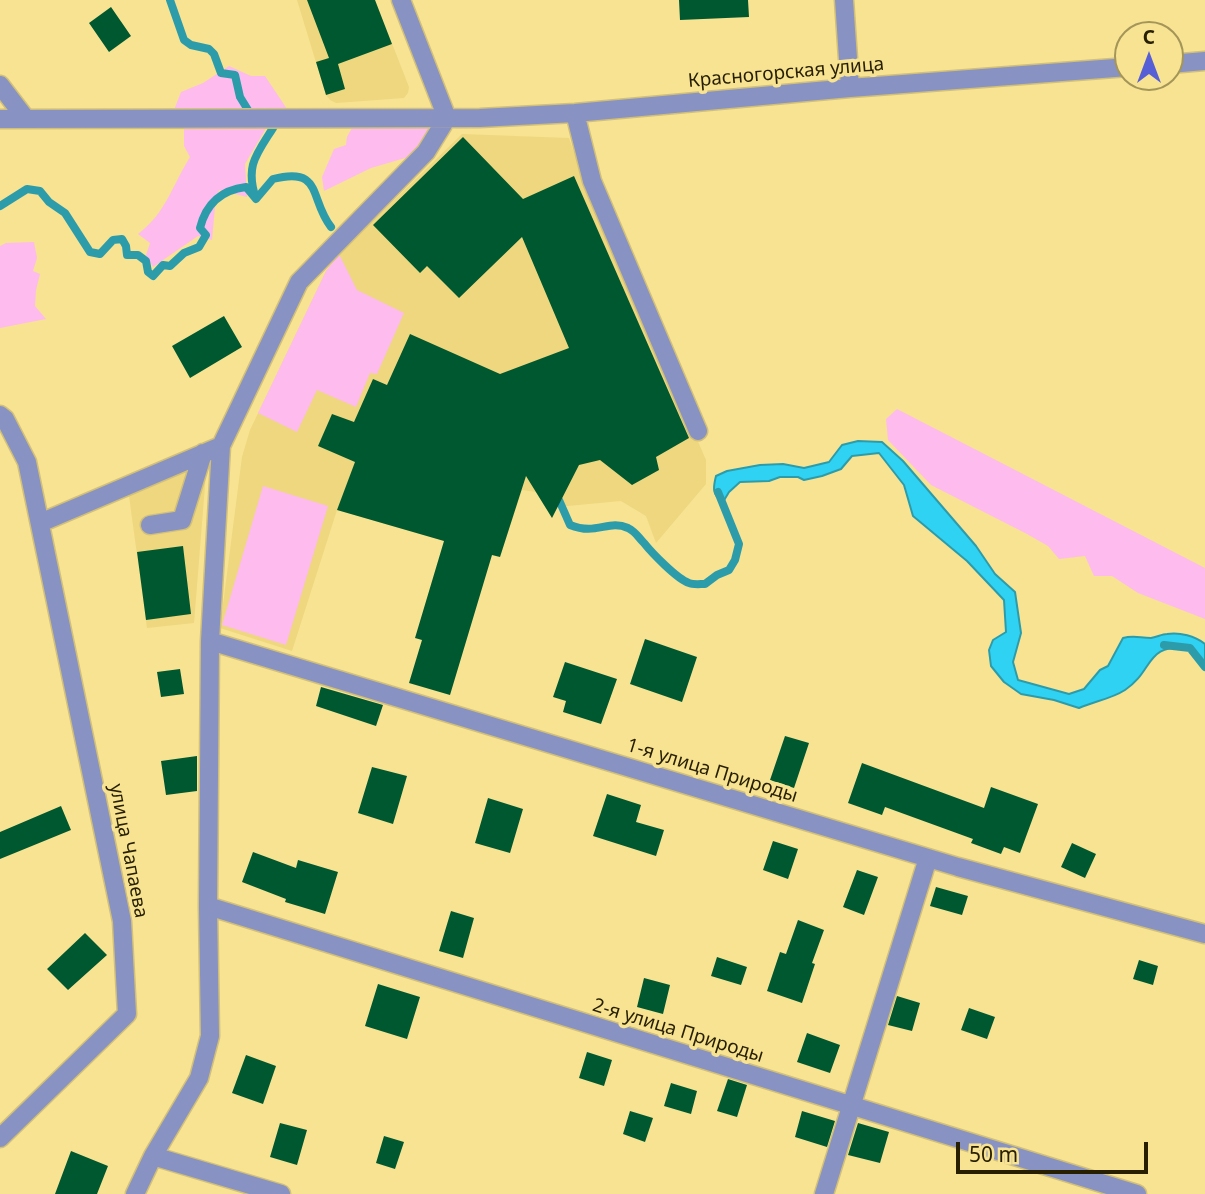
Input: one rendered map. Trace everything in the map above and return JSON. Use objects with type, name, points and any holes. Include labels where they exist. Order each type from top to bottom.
[{"type":"street","points":[[135,1194],[153,1156],[199,1078],[210,1036],[210,641],[221,446],[299,282],[426,152],[447,118],[401,0]]},
{"type":"street","points":[[844,0],[850,88]]},
{"type":"street","points":[[1184,63],[1205,61]]},
{"type":"street","name":"Красногорская улица","points":[[0,119],[447,118],[575,113],[1114,68]]},
{"type":"street","points":[[0,86],[26,118]]},
{"type":"street","points":[[575,113],[592,181],[698,431]]},
{"type":"street","name":"улица Чапаева","points":[[0,415],[5,419],[27,462],[122,921],[128,1014],[0,1138]]},
{"type":"street","points":[[40,523],[221,446]]},
{"type":"street","points":[[150,525],[182,520],[203,453]]},
{"type":"street","name":"1-я улица Природы","points":[[210,641],[928,858],[1205,934]]},
{"type":"street","points":[[824,1194],[928,858]]},
{"type":"street","name":"2-я улица Природы","points":[[208,906],[1137,1194]]},
{"type":"street","points":[[153,1156],[281,1194]]},
{"type":"shaded area","points":[[297,0],[375,0],[409,87],[404,98],[336,103],[330,100],[326,95]]},
{"type":"shaded area","points":[[229,66],[251,76],[265,76],[289,112],[264,109],[174,110],[181,92],[203,83]]},
{"type":"shaded area","points":[[268,125],[245,164],[247,197],[219,190],[212,240],[198,236],[153,267],[146,255],[150,243],[138,234],[162,208],[190,157],[184,146],[184,126]]},
{"type":"shaded area","points":[[433,125],[412,156],[371,168],[324,191],[322,177],[334,149],[346,145],[353,126]]},
{"type":"shaded area","points":[[462,134],[569,138],[581,172],[706,460],[706,484],[656,543],[646,516],[621,501],[546,508],[536,492],[522,490],[500,557],[337,510],[292,651],[220,628],[242,457],[250,430],[326,271],[339,254]]},
{"type":"shaded area","points":[[34,242],[37,258],[33,271],[40,274],[35,306],[46,319],[0,328],[0,246],[6,243]]},
{"type":"shaded area","points":[[339,254],[357,290],[404,313],[377,374],[370,373],[356,407],[317,390],[297,432],[258,413],[326,271]]},
{"type":"shaded area","points":[[897,409],[1205,568],[1205,619],[1138,593],[1112,576],[1094,576],[1085,556],[1059,559],[1048,546],[931,485],[888,440],[886,419]]},
{"type":"shaded area","points":[[186,470],[206,473],[194,623],[147,628],[129,496]]},
{"type":"shaded area","points":[[263,486],[328,506],[286,645],[222,625]]},
{"type":"water","points":[[858,441],[882,442],[903,461],[976,546],[995,574],[1015,592],[1021,633],[1013,662],[1018,680],[1069,694],[1084,689],[1100,670],[1108,666],[1123,638],[1151,638],[1163,634],[1182,634],[1205,644],[1205,667],[1190,648],[1175,648],[1157,654],[1135,682],[1125,690],[1079,708],[1021,694],[1004,682],[991,666],[989,650],[993,640],[1006,632],[1004,600],[967,561],[913,516],[904,485],[879,453],[852,456],[841,469],[804,480],[798,477],[780,477],[769,481],[740,482],[723,502],[715,494],[716,476],[727,471],[783,464],[804,468],[829,462],[842,445]]},
{"type":"building","points":[[307,0],[375,0],[392,44],[338,64],[345,89],[326,95],[316,62],[329,58]]},
{"type":"building","points":[[679,0],[748,0],[749,17],[680,20]]},
{"type":"building","points":[[111,7],[131,36],[109,52],[89,23]]},
{"type":"building","points":[[463,137],[523,199],[574,176],[689,438],[656,457],[659,470],[632,485],[600,460],[579,465],[552,518],[526,476],[500,557],[492,555],[450,695],[409,683],[422,640],[415,638],[444,541],[337,510],[355,462],[318,446],[332,414],[354,422],[373,379],[387,385],[410,334],[500,374],[569,348],[522,237],[459,298],[427,266],[420,273],[373,225]]},
{"type":"building","points":[[224,316],[242,347],[190,378],[172,346]]},
{"type":"building","points":[[183,546],[191,614],[146,620],[137,552]]},
{"type":"building","points":[[645,639],[697,657],[682,702],[630,684]]},
{"type":"building","points":[[565,662],[617,679],[601,724],[563,712],[566,701],[553,697]]},
{"type":"building","points":[[180,669],[184,694],[161,697],[157,672]]},
{"type":"building","points":[[321,687],[383,705],[376,726],[316,706]]},
{"type":"building","points":[[785,736],[809,743],[794,788],[770,780]]},
{"type":"building","points":[[197,756],[197,791],[166,795],[161,761]]},
{"type":"building","points":[[862,763],[984,808],[991,787],[1038,804],[1020,853],[1004,847],[1001,854],[971,843],[973,839],[885,807],[882,815],[848,803]]},
{"type":"building","points":[[372,767],[407,776],[393,824],[358,813]]},
{"type":"building","points":[[607,794],[641,805],[636,822],[664,830],[656,856],[593,836]]},
{"type":"building","points":[[488,798],[523,809],[510,853],[475,843]]},
{"type":"building","points":[[61,806],[71,830],[0,859],[0,832]]},
{"type":"building","points":[[773,841],[798,849],[788,879],[763,870]]},
{"type":"building","points":[[1072,843],[1096,854],[1085,878],[1061,867]]},
{"type":"building","points":[[253,852],[296,868],[298,860],[338,872],[325,914],[285,902],[286,899],[242,882]]},
{"type":"building","points":[[857,870],[878,877],[864,915],[843,907]]},
{"type":"building","points":[[936,887],[968,896],[962,915],[930,906]]},
{"type":"building","points":[[451,911],[474,918],[463,958],[439,951]]},
{"type":"building","points":[[798,920],[824,930],[802,1003],[767,991],[780,952],[786,954]]},
{"type":"building","points":[[85,933],[107,955],[68,990],[47,969]]},
{"type":"building","points":[[717,957],[747,967],[741,985],[711,976]]},
{"type":"building","points":[[1139,960],[1158,966],[1153,985],[1133,979]]},
{"type":"building","points":[[644,978],[670,985],[663,1014],[637,1007]]},
{"type":"building","points":[[378,984],[420,997],[407,1039],[365,1026]]},
{"type":"building","points":[[897,996],[920,1003],[912,1031],[888,1025]]},
{"type":"building","points":[[969,1008],[995,1017],[987,1039],[961,1030]]},
{"type":"building","points":[[807,1033],[840,1045],[830,1073],[797,1062]]},
{"type":"building","points":[[587,1052],[612,1060],[604,1086],[579,1078]]},
{"type":"building","points":[[246,1055],[276,1066],[263,1104],[232,1093]]},
{"type":"building","points":[[728,1079],[747,1085],[737,1117],[717,1111]]},
{"type":"building","points":[[671,1083],[697,1091],[691,1114],[664,1106]]},
{"type":"building","points":[[630,1111],[653,1118],[645,1142],[623,1134]]},
{"type":"building","points":[[802,1111],[835,1121],[827,1147],[795,1137]]},
{"type":"building","points":[[280,1123],[307,1130],[297,1165],[270,1157]]},
{"type":"building","points":[[858,1123],[889,1132],[880,1163],[848,1155]]},
{"type":"building","points":[[384,1136],[404,1142],[395,1169],[376,1163]]},
{"type":"building","points":[[71,1151],[108,1166],[97,1194],[55,1194]]},
{"type":"waterway","points":[[170,0],[184,40],[191,45],[209,49],[214,54],[221,73],[235,75],[240,97],[253,118]]},
{"type":"waterway","points":[[273,128],[257,154],[252,169],[256,199],[273,179],[300,177],[308,181],[331,227]]},
{"type":"waterway","points":[[0,206],[27,189],[40,191],[49,202],[65,213],[90,252],[100,254],[113,240],[122,239],[127,255],[138,255],[146,261],[148,272],[153,276],[163,265],[170,266],[184,253],[199,247],[206,235],[200,228],[206,212],[222,195],[246,187],[256,199]]},
{"type":"waterway","points":[[559,500],[570,525],[588,529],[614,525],[628,528],[684,581],[705,584],[729,570],[739,544],[718,492]]},
{"type":"waterway","points":[[1164,645],[1190,648],[1205,667]]}]
